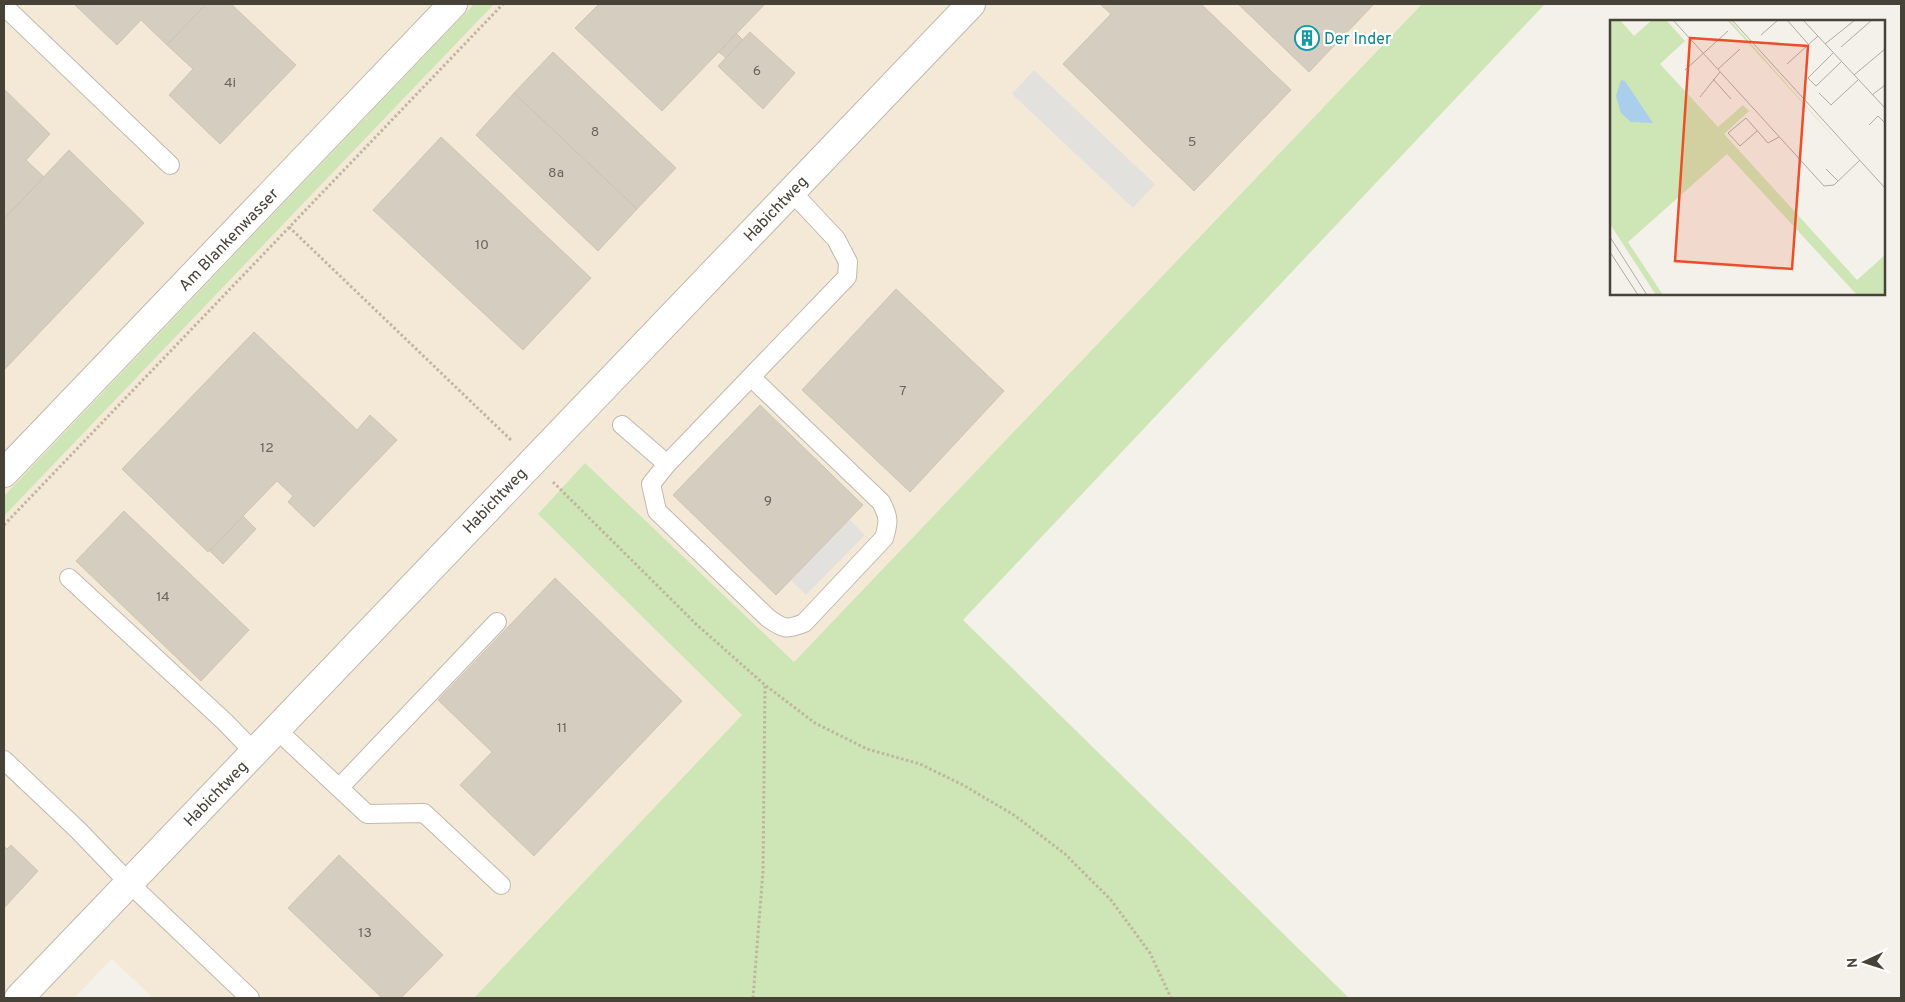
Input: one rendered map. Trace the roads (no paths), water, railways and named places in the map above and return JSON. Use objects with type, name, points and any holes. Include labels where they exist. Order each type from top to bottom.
[{"type":"street","name":"Am Blankenwasser","points":[[4,474],[453,4]]},
{"type":"street","name":"Habichtweg","points":[[19,998],[532,460],[971,4]]},
{"type":"lane","points":[[4,6],[170,165]]},
{"type":"lane","points":[[752,378],[881,502],[888,514],[888,525],[884,538],[804,623],[792,628],[780,627],[768,618],[658,511],[651,484],[667,464],[752,378],[847,277],[848,262],[836,239],[791,191]]},
{"type":"lane","points":[[622,425],[667,464]]},
{"type":"lane","points":[[69,578],[225,722],[254,752]]},
{"type":"lane","points":[[339,788],[497,622]]},
{"type":"lane","points":[[276,729],[367,814],[424,813],[501,885]]},
{"type":"lane","points":[[4,760],[250,998]]},
{"type":"place","name":"Der Inder","points":[[1307,38]]}]
